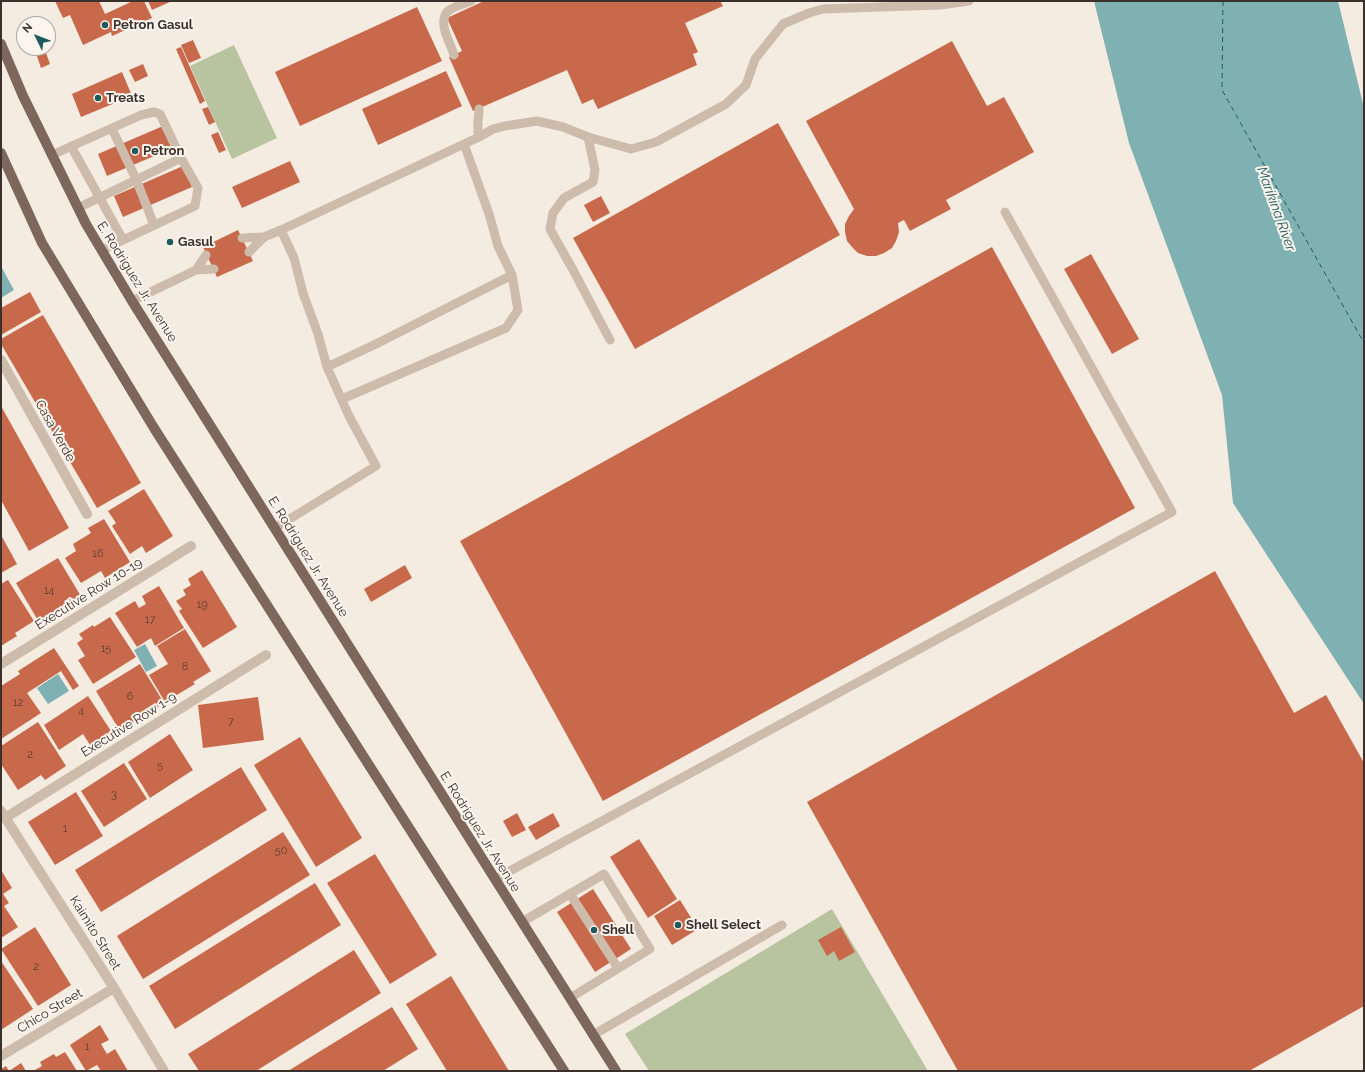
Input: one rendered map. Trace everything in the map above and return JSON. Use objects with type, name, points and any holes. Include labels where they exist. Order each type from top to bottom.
[{"type":"main road","name":"E. Rodriguez Jr. Avenue","points":[[1,44],[23,96],[86,224],[132,301],[616,1071]]},
{"type":"main road","points":[[1,153],[42,243],[154,428],[564,1071]]},
{"type":"street","name":"Casa Verde","points":[[1,360],[87,514]]},
{"type":"street","name":"Executive Row 10-19","points":[[1,664],[191,546]]},
{"type":"street","name":"Executive Row 1-9","points":[[4,820],[266,655]]},
{"type":"street","name":"Kaimito Street","points":[[4,820],[114,988],[164,1071]]},
{"type":"street","name":"Chico Street","points":[[1,1056],[114,988]]},
{"type":"lane","points":[[454,55],[444,27],[444,20],[448,11],[471,1]]},
{"type":"lane","points":[[242,238],[264,237],[281,230],[493,130],[505,126],[537,120],[563,127],[588,137],[631,149],[656,142],[726,104],[746,85],[755,58],[783,24],[809,13],[821,5],[940,5],[969,1]]},
{"type":"lane","points":[[479,109],[479,117],[476,127],[479,137]]},
{"type":"lane","points":[[52,155],[149,112],[160,114],[181,158],[198,188],[194,206],[102,250]]},
{"type":"lane","points":[[112,129],[136,179],[154,225]]},
{"type":"lane","points":[[588,137],[595,170],[594,182],[564,198],[553,213],[550,230],[610,340]]},
{"type":"lane","points":[[342,399],[506,328],[518,310],[512,275],[498,246],[489,214],[464,144]]},
{"type":"lane","points":[[71,146],[124,240]]},
{"type":"lane","points":[[78,208],[181,158]]},
{"type":"lane","points":[[495,879],[1172,512],[1005,212]]},
{"type":"lane","points":[[275,528],[376,466],[364,446],[328,367],[303,293],[294,258],[281,230]]},
{"type":"lane","points":[[249,252],[264,237]]},
{"type":"lane","points":[[196,270],[206,255]]},
{"type":"lane","points":[[132,301],[196,270],[214,270]]},
{"type":"lane","points":[[328,367],[512,275]]},
{"type":"lane","points":[[522,922],[604,874],[650,949],[570,998]]},
{"type":"lane","points":[[570,894],[618,968]]},
{"type":"lane","points":[[593,1035],[782,925]]},
{"type":"green space","points":[[234,45],[277,138],[232,159],[190,66]]},
{"type":"green space","points":[[832,909],[928,1071],[649,1071],[625,1034]]},
{"type":"water","name":"Marikina River","points":[[1094,1],[1338,1],[1364,108],[1364,704],[1233,503],[1222,395],[1129,143]]},
{"type":"water","points":[[1,266],[14,290],[1,298]]},
{"type":"water","points":[[145,644],[157,666],[146,672],[134,650]]},
{"type":"water","points":[[58,674],[69,691],[48,704],[37,688]]},
{"type":"building","name":"Petron Gasul","points":[[55,1],[99,1],[105,14],[133,1],[144,1],[152,18],[112,36],[111,32],[83,45],[70,15],[63,18]]},
{"type":"building","points":[[148,1],[172,1],[152,10]]},
{"type":"building","points":[[484,1],[720,1],[723,6],[685,23],[698,52],[693,54],[697,65],[598,109],[593,99],[582,104],[567,70],[473,111],[449,57],[462,51],[447,18]]},
{"type":"building","points":[[417,7],[442,61],[300,126],[275,72]]},
{"type":"building","points":[[193,40],[201,58],[189,63],[181,45]]},
{"type":"building","points":[[952,41],[987,106],[1004,97],[1034,152],[946,200],[951,209],[910,231],[904,220],[898,223],[899,232],[896,241],[892,248],[884,253],[876,256],[867,256],[858,253],[847,241],[845,232],[845,224],[854,209],[806,121]]},
{"type":"building","points":[[181,47],[205,101],[200,104],[176,49]]},
{"type":"building","points":[[37,56],[47,56],[50,64],[41,68]]},
{"type":"building","points":[[143,64],[148,76],[135,82],[129,70]]},
{"type":"building","points":[[446,71],[462,106],[378,145],[362,109]]},
{"type":"building","points":[[122,72],[132,96],[81,117],[72,94]]},
{"type":"building","points":[[208,107],[215,122],[209,125],[202,109]]},
{"type":"building","points":[[778,123],[840,235],[635,349],[573,238]]},
{"type":"building","name":"Petron","points":[[163,126],[173,148],[107,176],[98,154]]},
{"type":"building","points":[[218,132],[226,150],[219,153],[211,135]]},
{"type":"building","points":[[290,161],[300,182],[242,208],[232,187]]},
{"type":"building","name":"Petron","points":[[183,166],[192,187],[123,217],[114,196]]},
{"type":"building","points":[[601,196],[610,213],[593,222],[584,205]]},
{"type":"building","points":[[238,230],[253,261],[217,277],[203,247]]},
{"type":"building","points":[[992,247],[1135,508],[603,801],[460,541]]},
{"type":"building","points":[[1091,254],[1139,339],[1112,354],[1064,269]]},
{"type":"building","points":[[30,292],[41,312],[1,335],[1,308]]},
{"type":"building","points":[[43,315],[141,483],[97,508],[1,344],[1,339]]},
{"type":"building","points":[[1,406],[69,528],[29,551],[1,500]]},
{"type":"building","points":[[144,489],[173,536],[146,553],[142,546],[130,554],[112,526],[116,523],[108,511]]},
{"type":"building","points":[[104,519],[130,562],[105,578],[101,571],[81,583],[65,558],[76,551],[73,544],[91,533],[88,528]]},
{"type":"building","points":[[1,535],[17,564],[1,573]]},
{"type":"building","points":[[58,558],[82,598],[40,624],[16,583]]},
{"type":"building","points":[[405,565],[412,578],[371,602],[364,589]]},
{"type":"building","points":[[202,570],[237,627],[203,648],[179,611],[182,609],[176,601],[186,595],[183,590],[191,585],[188,579]]},
{"type":"building","points":[[1215,571],[1294,713],[1326,695],[1364,763],[1364,1006],[1249,1071],[958,1071],[807,802]]},
{"type":"building","points":[[8,580],[34,621],[15,633],[17,636],[1,646],[1,584]]},
{"type":"building","points":[[159,586],[184,628],[155,646],[151,638],[137,647],[115,613],[135,601],[139,608],[146,604],[142,596]]},
{"type":"building","points":[[110,617],[136,657],[93,684],[78,660],[85,656],[77,643],[83,639],[79,634]]},
{"type":"building","points":[[185,629],[211,671],[193,682],[195,684],[165,702],[149,675],[168,664],[157,646]]},
{"type":"building","points":[[54,648],[79,686],[73,690],[61,671],[27,693],[41,713],[1,739],[1,686],[20,674],[18,671]]},
{"type":"building","points":[[140,664],[164,703],[120,731],[96,691]]},
{"type":"building","points":[[88,696],[113,734],[92,748],[83,734],[59,750],[44,725]]},
{"type":"building","points":[[258,697],[264,740],[203,748],[198,705]]},
{"type":"building","points":[[38,722],[66,766],[45,780],[41,775],[18,790],[1,764],[1,746]]},
{"type":"building","points":[[170,734],[193,770],[150,798],[128,762]]},
{"type":"building","points":[[300,737],[362,838],[316,867],[254,765]]},
{"type":"building","points":[[124,763],[147,799],[104,827],[81,791]]},
{"type":"building","points":[[241,767],[267,810],[101,912],[75,870]]},
{"type":"building","points":[[76,792],[103,836],[55,865],[28,822]]},
{"type":"building","points":[[517,813],[526,830],[512,837],[503,821]]},
{"type":"building","points":[[553,813],[560,826],[536,840],[528,827]]},
{"type":"building","points":[[283,832],[310,875],[143,979],[117,936]]},
{"type":"building","points":[[639,839],[677,899],[648,918],[610,857]]},
{"type":"building","points":[[375,854],[437,955],[390,984],[327,883]]},
{"type":"building","points":[[1,870],[12,888],[3,894],[9,903],[4,906],[18,927],[1,938]]},
{"type":"building","points":[[315,883],[341,925],[175,1029],[149,986]]},
{"type":"building","name":"Shell","points":[[593,889],[631,949],[595,972],[557,912]]},
{"type":"building","name":"Shell Select","points":[[680,900],[698,929],[672,945],[654,916]]},
{"type":"building","points":[[35,927],[71,985],[38,1006],[1,949]]},
{"type":"building","points":[[841,927],[855,952],[839,961],[834,951],[827,956],[818,940]]},
{"type":"building","points":[[354,950],[381,993],[256,1071],[199,1071],[188,1054]]},
{"type":"building","points":[[1,961],[33,1009],[1,1030]]},
{"type":"building","points":[[451,976],[509,1071],[447,1071],[406,1004]]},
{"type":"building","points":[[392,1007],[418,1049],[383,1071],[288,1071]]},
{"type":"building","points":[[100,1025],[109,1040],[101,1044],[107,1054],[115,1049],[128,1071],[101,1071],[97,1065],[86,1071],[70,1045]]},
{"type":"building","points":[[65,1052],[77,1071],[33,1071],[42,1066],[40,1062],[54,1054],[56,1057]]},
{"type":"building","points":[[21,1063],[26,1071],[9,1071]]},
{"type":"building","points":[[6,1066],[9,1071],[1,1071],[1,1069]]},
{"type":"ferry route","points":[[1223,1],[1222,90],[1364,343]]},
{"type":"place","name":"Petron Gasul","points":[[105,25]]},
{"type":"place","name":"Treats","points":[[98,98]]},
{"type":"place","name":"Petron","points":[[135,151]]},
{"type":"place","name":"Gasul","points":[[170,242]]},
{"type":"place","name":"Shell Select","points":[[678,925]]},
{"type":"place","name":"Shell","points":[[594,930]]}]
